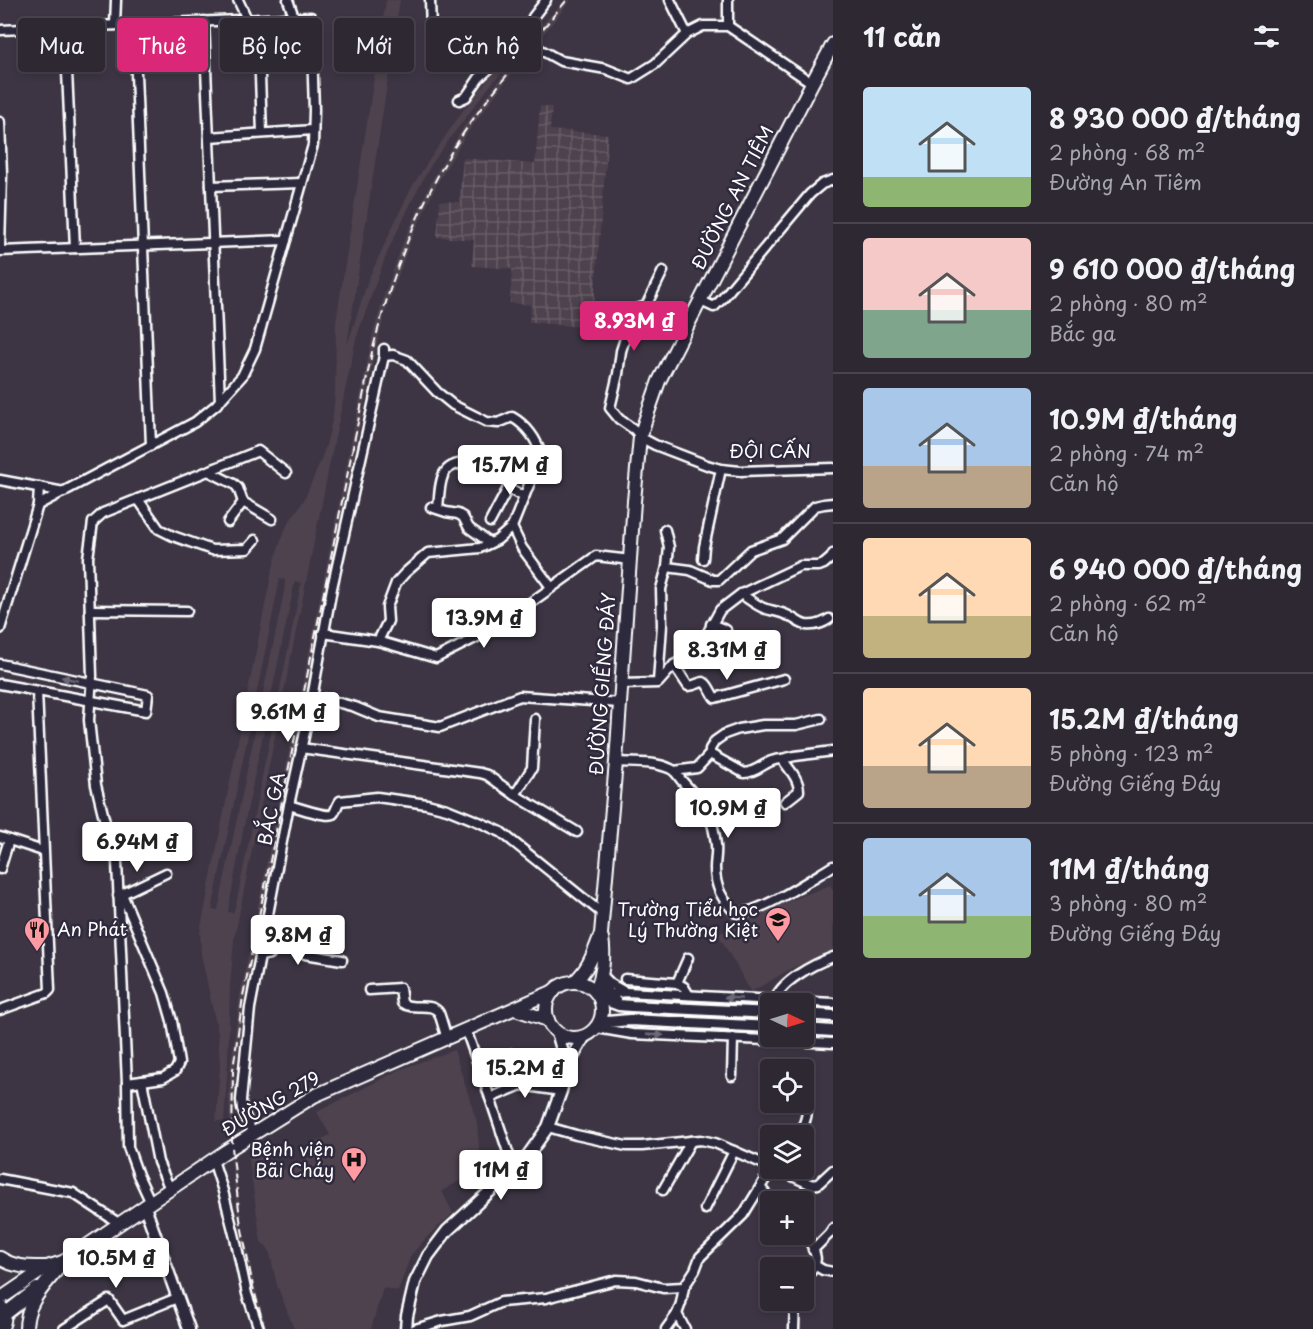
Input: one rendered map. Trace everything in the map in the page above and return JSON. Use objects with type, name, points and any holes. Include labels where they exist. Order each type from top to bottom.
[{"type":"main road","name":"ĐƯỜNG AN TIÊM","points":[[640,437],[659,381],[833,44]]},
{"type":"main road","name":"ĐƯỜNG GIẾNG ĐÁY","points":[[601,995],[603,948],[601,934],[640,437]]},
{"type":"main road","name":"ĐƯỜNG GIẾNG ĐÁY","points":[[574,982],[582,975],[592,958],[601,934]]},
{"type":"main road","points":[[567,1067],[556,1032],[546,1013],[554,991],[567,983],[582,983],[619,1005],[760,1012]]},
{"type":"main road","name":"ĐƯỜNG 279","points":[[49,1273],[213,1160],[314,1096],[554,991]]},
{"type":"main road","points":[[597,1028],[602,1013],[601,995]]},
{"type":"main road","points":[[515,1009],[548,1020]]},
{"type":"main road","points":[[814,1015],[833,1016]]},
{"type":"main road","points":[[556,1032],[570,1038],[578,1038],[607,1022],[630,1020],[760,1026]]},
{"type":"main road","points":[[814,1029],[833,1030]]},
{"type":"main road","points":[[406,1329],[406,1316],[414,1282],[429,1256],[447,1232],[526,1158],[548,1127],[567,1067],[585,1036]]},
{"type":"main road","points":[[148,1205],[189,1329]]},
{"type":"main road","points":[[0,1258],[9,1264],[49,1273]]},
{"type":"main road","points":[[0,1299],[49,1273]]},
{"type":"main road","points":[[3,1320],[49,1273]]},
{"type":"main road","points":[[26,1329],[26,1321],[34,1298],[49,1273]]},
{"type":"street","points":[[105,25],[115,25],[116,0]]},
{"type":"street","points":[[238,0],[247,18]]},
{"type":"street","points":[[430,0],[430,18]]},
{"type":"street","points":[[533,18],[546,0]]},
{"type":"street","points":[[670,0],[687,34]]},
{"type":"street","points":[[728,0],[728,26]]},
{"type":"street","points":[[289,2],[294,17]]},
{"type":"street","points":[[38,505],[195,422],[219,401],[242,375],[255,349],[313,145],[314,130],[311,17],[276,18]]},
{"type":"street","points":[[541,50],[561,61],[606,69],[631,79],[655,64],[687,34],[703,26],[728,26],[812,83]]},
{"type":"street","points":[[0,30],[18,29]]},
{"type":"street","points":[[67,72],[75,248]]},
{"type":"street","points":[[136,72],[151,445]]},
{"type":"street","points":[[206,72],[219,401]]},
{"type":"street","points":[[260,72],[262,133]]},
{"type":"street","points":[[459,100],[466,97],[486,72]]},
{"type":"street","points":[[0,122],[2,174],[0,249],[286,240]]},
{"type":"street","points":[[209,137],[314,130]]},
{"type":"street","points":[[701,301],[714,307],[810,194],[822,184],[833,180]]},
{"type":"street","points":[[211,186],[302,183]]},
{"type":"street","name":"ĐỘI CẤN","points":[[663,271],[646,306],[634,310],[621,351],[610,408],[640,437],[655,445],[721,469],[740,471],[833,468]]},
{"type":"street","name":"BẮC GA","points":[[253,1134],[242,1109],[241,1100],[250,1008],[324,633],[384,353],[407,360],[437,392],[453,405],[487,422],[498,423],[512,417],[522,423],[538,445],[541,455],[524,497]]},
{"type":"street","points":[[148,1205],[128,1147],[117,862],[111,847],[96,785],[89,720],[92,684],[88,558],[93,522],[102,513],[258,451],[286,474]]},
{"type":"street","points":[[489,543],[469,528],[463,517],[435,508],[445,473],[455,465],[478,462],[501,470],[507,478],[508,488],[490,522]]},
{"type":"street","points":[[703,559],[721,469]]},
{"type":"street","points":[[208,471],[238,488],[243,502],[272,519]]},
{"type":"street","points":[[0,480],[64,492]]},
{"type":"street","points":[[0,629],[38,505],[39,487]]},
{"type":"street","points":[[378,640],[388,621],[387,608],[396,583],[420,559],[428,553],[480,548],[497,540],[512,527],[524,497],[508,488]]},
{"type":"street","points":[[138,499],[159,529],[212,550],[248,549],[255,540]]},
{"type":"street","points":[[228,522],[243,502]]},
{"type":"street","points":[[667,567],[690,570],[713,580],[719,580],[751,550],[782,539],[815,506],[833,503]]},
{"type":"street","points":[[512,527],[522,548],[551,587]]},
{"type":"street","points":[[658,682],[662,625],[661,589],[669,547],[665,530]]},
{"type":"street","points":[[324,633],[378,640],[436,658],[495,628],[596,556],[631,560]]},
{"type":"street","points":[[621,684],[658,682],[674,665],[697,652],[720,610],[741,594],[800,566],[819,566],[832,557]]},
{"type":"street","points":[[741,594],[765,608],[779,611],[802,624],[822,624],[829,619]]},
{"type":"street","points":[[90,610],[186,611]]},
{"type":"street","points":[[711,624],[726,630]]},
{"type":"street","points":[[0,664],[148,695],[146,711],[0,684]]},
{"type":"street","points":[[674,665],[688,686],[704,682],[715,698],[784,679]]},
{"type":"street","points":[[0,1010],[50,990],[37,691]]},
{"type":"street","points":[[310,709],[325,699],[355,707],[379,717],[440,727],[520,696],[620,703]]},
{"type":"street","points":[[515,795],[532,768],[535,719]]},
{"type":"street","points":[[674,771],[697,768],[710,754],[715,741],[739,729],[763,725],[796,726],[821,719]]},
{"type":"street","points":[[301,748],[480,773],[577,832]]},
{"type":"street","points":[[710,754],[744,773],[751,772],[773,759],[833,752]]},
{"type":"street","points":[[782,759],[796,778],[800,788],[785,802]]},
{"type":"street","points":[[616,762],[669,768],[697,796],[710,816],[716,847],[717,884],[721,897],[736,913],[762,907],[833,866]]},
{"type":"street","points":[[289,805],[331,815],[340,801],[377,797],[447,809],[501,832],[603,914]]},
{"type":"street","points":[[0,869],[4,839],[44,851]]},
{"type":"street","points":[[120,895],[166,873]]},
{"type":"street","points":[[120,895],[164,993],[172,1021],[179,1063],[175,1071],[163,1078],[127,1083]]},
{"type":"street","points":[[260,956],[270,954],[291,941],[304,954],[342,960]]},
{"type":"street","points":[[779,993],[788,982],[821,961],[833,957]]},
{"type":"street","points":[[677,983],[688,958]]},
{"type":"street","points":[[602,975],[611,984],[626,992]]},
{"type":"street","points":[[625,979],[677,983],[684,987],[689,995]]},
{"type":"street","points":[[369,990],[400,988],[402,1003],[406,1007],[435,1009],[447,1038]]},
{"type":"street","points":[[601,995],[626,992],[760,1001]]},
{"type":"street","points":[[814,1003],[833,1003]]},
{"type":"street","points":[[597,1028],[632,1034],[760,1038]]},
{"type":"street","points":[[466,1030],[514,1170]]},
{"type":"street","points":[[732,1076],[733,1038]]},
{"type":"street","points":[[814,1041],[833,1043]]},
{"type":"street","points":[[511,1054],[521,1085]]},
{"type":"street","points":[[142,1081],[158,1162],[170,1189]]},
{"type":"street","points":[[490,1098],[521,1085],[561,1091]]},
{"type":"street","points":[[548,1127],[576,1136],[626,1146],[701,1140],[715,1143],[760,1162]]},
{"type":"street","points":[[663,1190],[691,1141]]},
{"type":"street","points":[[705,1209],[734,1151]]},
{"type":"street","points":[[213,1160],[235,1238],[247,1294],[260,1329]]},
{"type":"street","points":[[798,1179],[812,1185],[818,1184],[833,1170]]},
{"type":"street","points":[[0,1179],[74,1192],[120,1224]]},
{"type":"street","points":[[666,1329],[677,1314],[684,1287],[700,1257],[743,1215],[766,1179]]},
{"type":"street","points":[[813,1250],[833,1228]]},
{"type":"street","points":[[811,1245],[816,1266],[833,1272]]},
{"type":"street","points":[[415,1329],[471,1316],[501,1302],[546,1298],[616,1280],[630,1280],[663,1288],[684,1287]]},
{"type":"street","points":[[64,1329],[109,1300],[123,1320],[177,1298]]},
{"type":"street","points":[[794,1329],[795,1311]]},
{"type":"street","points":[[677,1314],[685,1329]]},
{"type":"street","points":[[80,1319],[84,1329]]},
{"type":"shaded area","points":[[386,0],[400,0],[397,18],[383,18]]},
{"type":"shaded area","points":[[565,0],[571,0],[541,37],[541,26]]},
{"type":"shaded area","points":[[375,72],[389,72],[347,346],[368,280],[413,185],[462,112],[495,72],[503,72],[431,165],[389,248],[356,339],[234,940],[224,1121],[216,1121],[220,1065],[218,1034],[201,954],[200,932],[271,575],[287,525],[304,500],[321,460],[333,415],[336,322]],"holes":[[[280,579],[285,580],[218,910],[212,910]],[[295,581],[301,583],[236,904],[233,913],[228,912]]]},
{"type":"shaded area","points":[[506,72],[513,72],[468,132],[438,182],[411,240],[386,310],[375,351],[245,996],[234,1093],[234,1159],[241,1218],[255,1286],[267,1329],[263,1329],[251,1286],[238,1217],[231,1159],[229,1095],[240,996],[373,333],[404,240],[432,180],[463,128]]},
{"type":"shaded area","points":[[540,106],[552,107],[550,130],[608,134],[592,328],[529,322],[531,305],[510,303],[512,269],[472,266],[474,240],[437,237],[440,201],[459,202],[463,158],[535,164]]},
{"type":"shaded area","name":"Trường Tiểu học Lý Thường Kiệt","points":[[830,885],[833,890],[833,952],[794,967],[751,992],[718,934],[767,910]]},
{"type":"shaded area","name":"Bệnh viện Bãi Cháy","points":[[454,1050],[477,1122],[479,1147],[477,1171],[442,1191],[453,1213],[411,1255],[398,1291],[383,1288],[371,1329],[294,1329],[277,1285],[269,1250],[261,1242],[248,1154],[258,1149],[271,1175],[310,1157],[305,1148],[330,1135],[317,1112],[401,1069]]},
{"type":"railway","points":[[265,1329],[253,1287],[240,1219],[232,1147],[233,1070],[243,996],[372,352],[386,302],[412,230],[446,161],[483,106],[567,0]]},
{"type":"place","name":"Trường Tiểu học Lý Thường Kiệt","points":[[778,943]]},
{"type":"place","name":"An Phát","points":[[37,953]]},
{"type":"place","name":"Bệnh viện Bãi Cháy","points":[[354,1183]]}]
